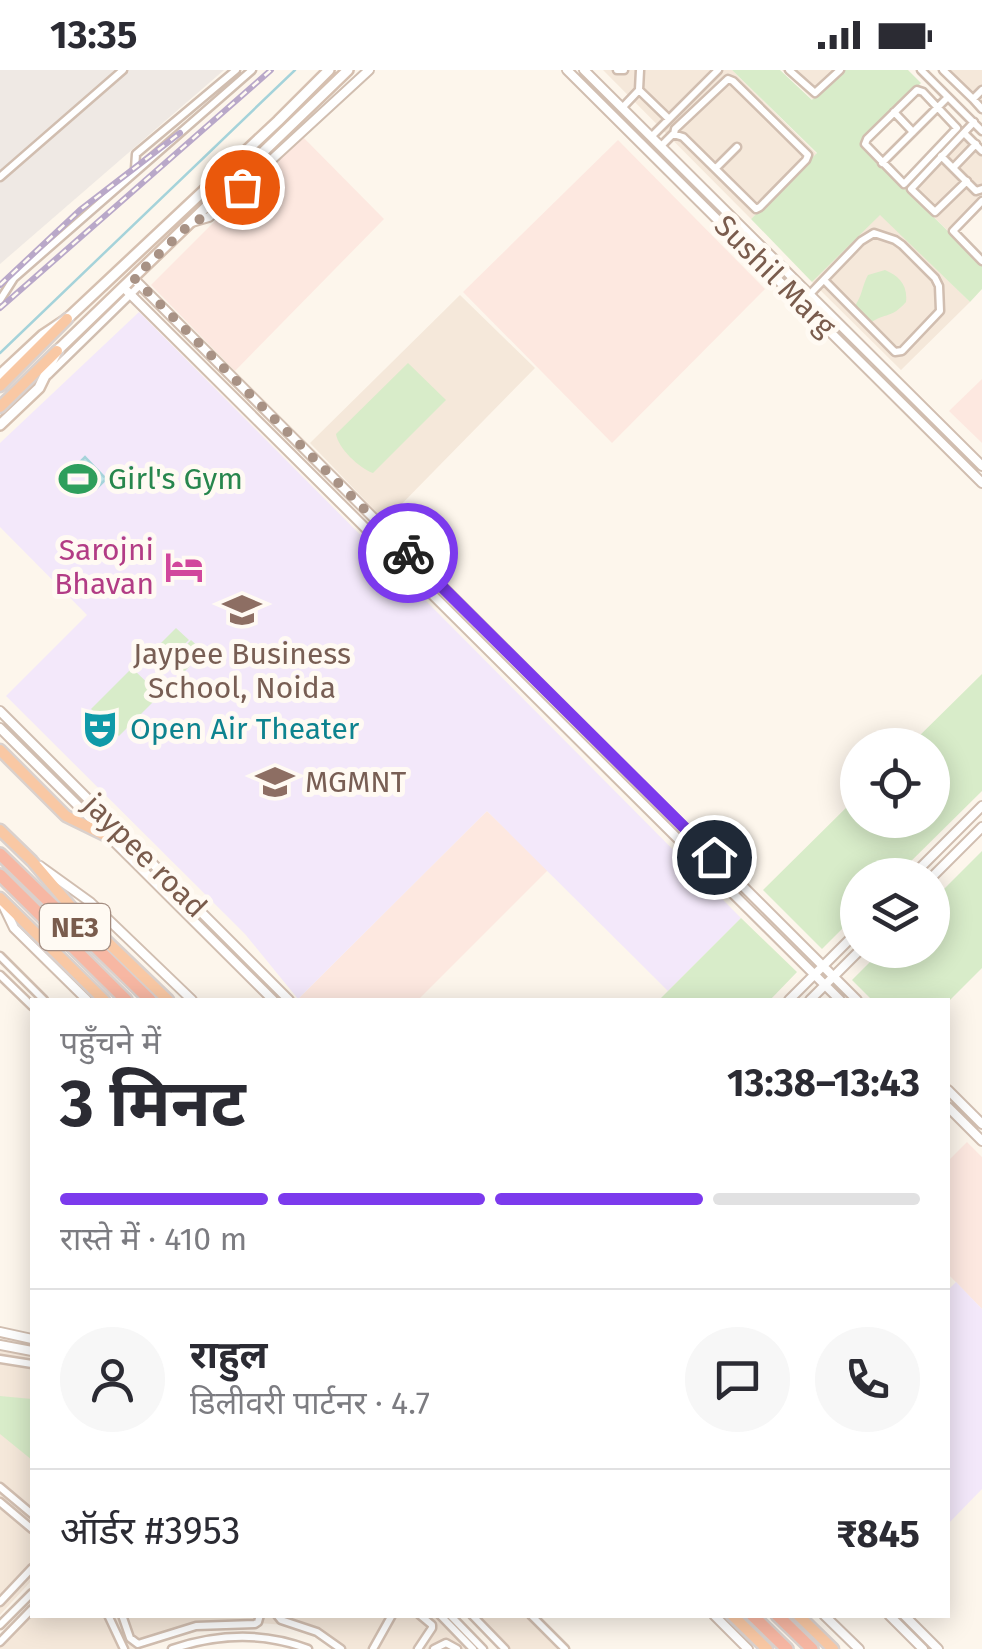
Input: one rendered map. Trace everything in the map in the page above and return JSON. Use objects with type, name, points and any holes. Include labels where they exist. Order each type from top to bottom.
[{"type":"highway","points":[[0,386],[66,320]]},
{"type":"highway","points":[[0,407],[57,351]]},
{"type":"highway","points":[[0,750],[66,816],[109,837]]},
{"type":"highway","points":[[0,830],[72,908],[166,998]]},
{"type":"highway","name":"NE3","points":[[0,854],[148,998]]},
{"type":"highway","name":"NE3","points":[[0,875],[124,998]]},
{"type":"highway","points":[[0,899],[102,998]]},
{"type":"highway","points":[[735,1618],[767,1649]]},
{"type":"highway","points":[[755,1618],[788,1649]]},
{"type":"highway","points":[[780,1618],[812,1649]]},
{"type":"highway","points":[[801,1618],[833,1649]]},
{"type":"main road","points":[[0,375],[43,335],[66,320],[328,70]]},
{"type":"main road","points":[[0,425],[38,388],[57,351],[128,291],[192,222],[348,70]]},
{"type":"main road","points":[[278,121],[277,130],[286,130]]},
{"type":"main road","points":[[257,140],[267,140],[266,150]]},
{"type":"street","points":[[0,178],[123,70]]},
{"type":"street","points":[[134,170],[136,154],[236,70]]},
{"type":"street","points":[[0,300],[14,278],[252,70]]},
{"type":"street","points":[[192,222],[218,209],[369,70]]},
{"type":"street","name":"Sushil Marg","points":[[567,70],[982,483]]},
{"type":"street","name":"Sushil Marg","points":[[584,70],[982,466]]},
{"type":"street","points":[[622,108],[639,90],[640,70]]},
{"type":"street","points":[[652,137],[718,70]]},
{"type":"street","points":[[793,71],[815,94],[840,70]]},
{"type":"street","points":[[922,70],[982,130]]},
{"type":"street","points":[[933,82],[943,70],[982,109]]},
{"type":"street","points":[[661,146],[728,79],[808,155],[756,209],[683,137],[674,134]]},
{"type":"street","points":[[639,90],[668,119]]},
{"type":"street","points":[[917,90],[938,107],[957,125],[957,130],[902,183],[865,144],[867,139],[917,90]]},
{"type":"street","points":[[972,99],[982,90]]},
{"type":"street","points":[[882,163],[948,97]]},
{"type":"street","points":[[894,112],[913,132]]},
{"type":"street","points":[[966,182],[936,212],[911,186],[974,122]]},
{"type":"street","points":[[953,168],[979,147],[964,132]]},
{"type":"street","points":[[716,168],[737,147]]},
{"type":"street","points":[[941,156],[976,191],[982,189]]},
{"type":"street","points":[[980,206],[953,231],[982,262]]},
{"type":"street","points":[[803,305],[810,294],[862,241],[874,233],[895,240],[935,278],[940,312],[902,351],[895,352],[824,280]]},
{"type":"street","points":[[0,282],[14,278]]},
{"type":"street","points":[[137,282],[855,998]]},
{"type":"street","points":[[41,382],[128,291],[838,998]]},
{"type":"street","name":"jaypee road","points":[[0,712],[287,998]]},
{"type":"street","points":[[0,728],[271,998]]},
{"type":"street","points":[[930,858],[982,806]]},
{"type":"street","points":[[950,859],[982,827]]},
{"type":"street","points":[[131,859],[138,850]]},
{"type":"street","points":[[32,861],[90,902],[190,998]]},
{"type":"street","points":[[0,899],[14,928],[85,998]]},
{"type":"street","points":[[791,998],[840,949]]},
{"type":"street","points":[[0,956],[42,998]]},
{"type":"street","points":[[812,998],[842,968]]},
{"type":"street","points":[[0,975],[30,1004]]},
{"type":"street","points":[[950,1092],[982,1124]]},
{"type":"street","points":[[950,1109],[982,1142]]},
{"type":"street","points":[[0,1332],[30,1339]]},
{"type":"street","points":[[0,1345],[30,1351]]},
{"type":"street","points":[[0,1359],[30,1364]]},
{"type":"street","points":[[0,1487],[30,1512]]},
{"type":"street","points":[[0,1502],[30,1527]]},
{"type":"street","points":[[0,1602],[30,1570]]},
{"type":"street","points":[[0,1624],[30,1596]]},
{"type":"street","points":[[0,1642],[30,1611]]},
{"type":"street","points":[[110,1618],[124,1649]]},
{"type":"street","points":[[123,1618],[130,1638],[138,1644],[196,1626],[255,1624],[259,1618]]},
{"type":"street","points":[[279,1618],[322,1634],[340,1649]]},
{"type":"street","points":[[373,1649],[390,1618]]},
{"type":"street","points":[[418,1649],[431,1631],[432,1625],[424,1618]]},
{"type":"street","points":[[443,1618],[473,1649]]},
{"type":"street","points":[[453,1618],[483,1649]]},
{"type":"street","points":[[476,1618],[505,1649]]},
{"type":"street","points":[[533,1618],[563,1648]]},
{"type":"street","points":[[717,1618],[748,1649]]},
{"type":"street","points":[[827,1618],[860,1649]]},
{"type":"street","points":[[892,1618],[923,1649]]},
{"type":"street","points":[[907,1618],[938,1649]]},
{"type":"street","points":[[196,1626],[200,1641]]},
{"type":"street","points":[[172,1649],[200,1641],[250,1636],[308,1649]]},
{"type":"street","points":[[434,1649],[446,1643],[457,1649]]},
{"type":"shaded area","points":[[0,70],[224,70],[0,264]]},
{"type":"shaded area","points":[[603,70],[732,70],[817,154],[751,219]]},
{"type":"shaded area","points":[[782,70],[841,70],[814,101]]},
{"type":"shaded area","points":[[937,70],[982,70],[982,115]]},
{"type":"shaded area","points":[[964,125],[982,143],[982,197],[948,231],[904,188]]},
{"type":"shaded area","points":[[301,135],[384,219],[235,371],[151,285]]},
{"type":"shaded area","points":[[618,140],[765,289],[612,443],[463,292]]},
{"type":"shaded area","points":[[880,214],[970,302],[901,370],[812,282]]},
{"type":"shaded area","points":[[460,295],[535,368],[385,521],[310,443]]},
{"type":"shaded area","points":[[139,312],[741,918],[668,991],[487,811],[297,998],[245,934],[6,696],[87,615],[0,527],[0,443]]},
{"type":"shaded area","points":[[982,379],[982,443],[949,411]]},
{"type":"shaded area","points":[[487,811],[548,870],[420,998],[299,998]]},
{"type":"shaded area","points":[[967,1142],[982,1157],[982,1309],[950,1276],[950,1159]]},
{"type":"shaded area","points":[[956,1282],[982,1309],[982,1489],[950,1522],[950,1288]]},
{"type":"shaded area","points":[[0,1347],[30,1349],[30,1582],[0,1615]]},
{"type":"shaded area","points":[[31,1618],[439,1618],[469,1649],[347,1649],[286,1625],[242,1622],[201,1626],[138,1649],[0,1649]]},
{"type":"shaded area","points":[[470,1618],[539,1618],[571,1649],[498,1649]]},
{"type":"green space","points":[[732,70],[780,70],[812,100],[842,70],[908,70],[921,83],[860,144],[982,265],[982,289],[970,302],[880,215],[812,282],[751,219],[817,153]]},
{"type":"green space","points":[[885,270],[902,282],[906,302],[870,323],[854,307],[868,275]]},
{"type":"green space","points":[[408,363],[446,400],[373,473],[350,457],[336,434]]},
{"type":"green space","points":[[176,628],[189,640],[164,664],[151,653]]},
{"type":"green space","points":[[191,640],[204,652],[184,672],[172,660]]},
{"type":"green space","points":[[132,668],[160,695],[119,736],[91,709]]},
{"type":"green space","points":[[982,674],[982,791],[950,823],[950,728],[927,728]]},
{"type":"green space","points":[[840,814],[840,838],[934,838],[914,858],[840,858],[840,931],[822,949],[763,890]]},
{"type":"green space","points":[[982,851],[982,968],[950,1000],[870,998],[852,980],[864,968],[950,968],[950,883]]},
{"type":"green space","points":[[741,918],[797,972],[772,998],[661,998]]},
{"type":"green space","points":[[0,1396],[30,1399],[30,1458],[0,1434]]},
{"type":"water","points":[[85,457],[106,479],[97,488],[76,466]]},
{"type":"waterway","points":[[0,353],[295,70]]},
{"type":"railway","points":[[0,308],[271,70]]},
{"type":"railway","points":[[0,285],[80,210],[180,133]]},
{"type":"way so far","points":[[242,187],[209,216],[192,222],[134,278],[408,553]]},
{"type":"place","name":"Girl's Gym","points":[[78,479]]},
{"type":"place","name":"Sarojni Bhavan","points":[[184,567]]},
{"type":"place","name":"Jaypee Business School, Noida","points":[[242,610]]},
{"type":"place","name":"Open Air Theater","points":[[100,729]]},
{"type":"place","name":"MGMNT","points":[[275,782]]},
{"type":"route","points":[[408,553],[714,857]]}]
